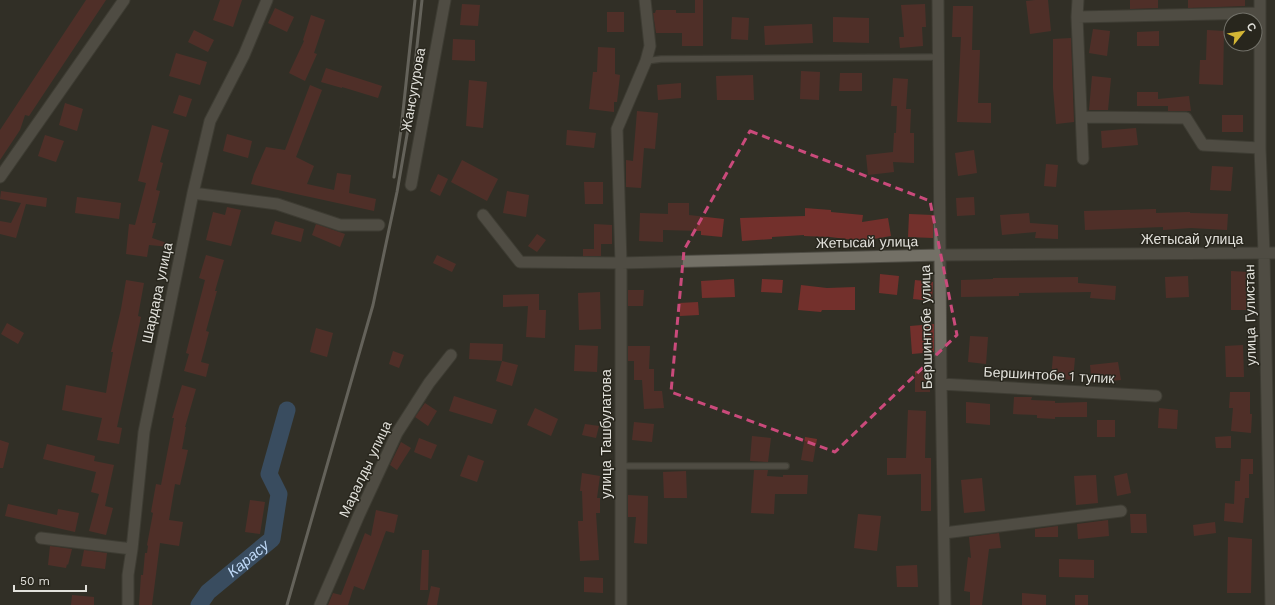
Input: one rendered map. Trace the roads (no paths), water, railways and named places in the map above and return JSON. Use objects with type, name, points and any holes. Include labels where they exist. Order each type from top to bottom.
[{"type":"street","points":[[0,177],[124,0]]},
{"type":"street","name":"Шардара улица","points":[[128,605],[128,574],[144,432],[193,193],[210,121],[244,55],[267,0]]},
{"type":"street","name":"Жансугурова","points":[[411,185],[445,0]]},
{"type":"street","name":"улица Ташбулатова","points":[[621,605],[621,263],[617,129],[646,61],[650,46],[645,0]]},
{"type":"street","name":"Бершинтобе улица","points":[[938,0],[941,384],[945,605]]},
{"type":"street","points":[[1078,0],[1083,158]]},
{"type":"street","name":"улица Гулистан","points":[[1260,0],[1260,12]]},
{"type":"street","points":[[1078,17],[1223,13]]},
{"type":"street","name":"улица Гулистан","points":[[1260,52],[1260,148],[1270,253],[1271,605]]},
{"type":"street","points":[[1082,117],[1186,118],[1202,145],[1260,148]]},
{"type":"street","points":[[193,193],[277,204],[340,225],[379,225]]},
{"type":"street","name":"Жетысай улица","points":[[483,215],[520,262],[621,263],[940,255],[1270,253]]},
{"type":"street","name":"Маралды улица","points":[[320,605],[396,433],[429,382],[451,354]]},
{"type":"street","name":"Бершинтобе 1 тупик","points":[[941,384],[1156,396]]},
{"type":"street","points":[[944,533],[1121,511]]},
{"type":"street","points":[[41,538],[132,549]]},
{"type":"lane","points":[[646,61],[661,59],[939,58]]},
{"type":"lane","points":[[621,466],[786,466]]},
{"type":"waterway","name":"Карасу","points":[[199,605],[208,592],[272,539],[279,494],[269,474],[287,410]]},
{"type":"railway","points":[[394,177],[401,130],[415,0]]},
{"type":"railway","points":[[287,605],[373,305],[397,192],[408,129],[422,0]]}]
